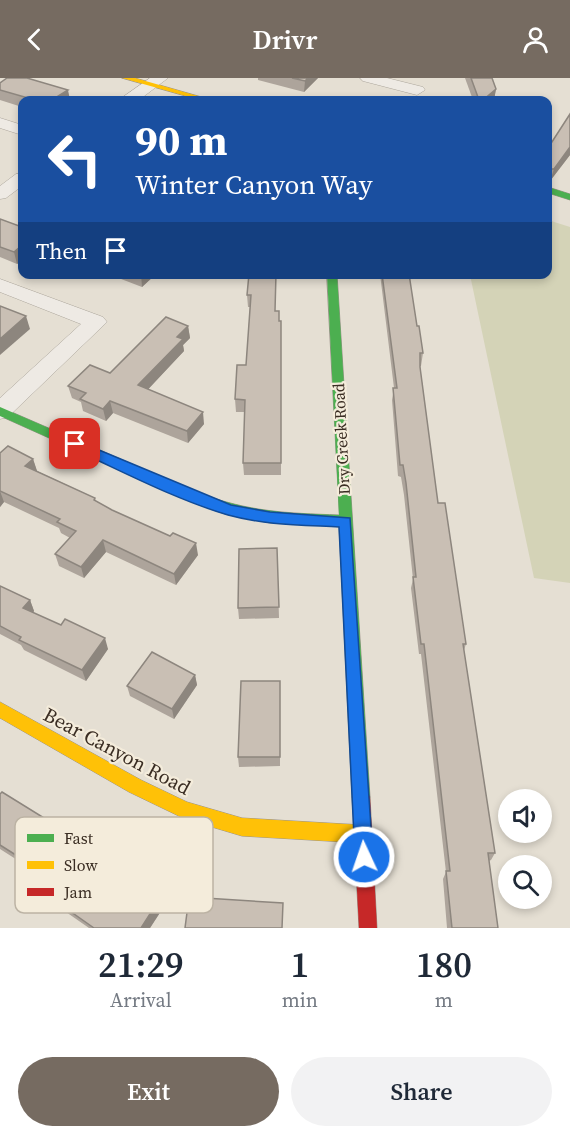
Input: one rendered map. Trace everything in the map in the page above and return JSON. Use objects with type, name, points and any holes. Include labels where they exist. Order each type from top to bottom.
[{"type":"street","points":[[126,78],[156,81],[197,96]]},
{"type":"street","points":[[368,78],[417,90]]},
{"type":"street","points":[[135,96],[156,81]]},
{"type":"street","points":[[0,123],[18,129]]},
{"type":"street","points":[[0,194],[18,181]]},
{"type":"street","points":[[552,191],[570,197]]},
{"type":"street","points":[[552,205],[570,207]]},
{"type":"street","name":"Dry Creek Road","points":[[332,279],[368,928]]},
{"type":"street","points":[[0,285],[96,322],[0,411],[194,497],[230,510],[270,518],[345,521]]},
{"type":"street","name":"Bear Canyon Road","points":[[0,709],[135,786],[185,810],[208,817]]},
{"type":"street","name":"Bear Canyon Road","points":[[213,818],[242,827],[362,834]]},
{"type":"green space","points":[[552,221],[570,227],[570,583],[534,578],[471,279],[552,279]]},
{"type":"building","points":[[7,78],[27,78],[68,90],[58,96],[21,96],[0,90],[0,83]]},
{"type":"building","points":[[292,78],[308,78],[305,81]]},
{"type":"building","points":[[471,78],[492,78],[496,89],[488,96],[478,96]]},
{"type":"building","points":[[570,114],[570,147],[554,169],[552,169],[552,142]]},
{"type":"building","points":[[0,219],[18,226],[18,249],[14,252],[0,247]]},
{"type":"building","points":[[249,279],[276,279],[275,311],[279,311],[279,321],[281,321],[281,463],[243,463],[245,400],[235,399],[237,365],[246,365],[251,295],[247,295]]},
{"type":"building","points":[[383,279],[410,279],[417,326],[419,326],[423,353],[420,353],[420,367],[438,503],[445,503],[466,644],[463,644],[495,853],[488,853],[498,928],[452,928],[446,871],[450,871],[424,644],[421,644],[413,577],[416,577],[406,483],[403,465],[400,465],[393,388],[397,388]]},
{"type":"building","points":[[0,306],[26,316],[0,339]]},
{"type":"building","points":[[166,317],[188,326],[177,337],[183,339],[138,385],[203,412],[187,431],[110,401],[103,409],[80,399],[86,393],[68,386],[90,365],[110,373]]},
{"type":"building","points":[[8,446],[33,459],[25,466],[95,498],[94,500],[112,510],[170,536],[173,533],[196,543],[174,574],[103,540],[81,567],[55,554],[76,531],[57,522],[60,519],[0,491],[0,453]]},
{"type":"building","points":[[277,548],[279,607],[238,608],[239,549]]},
{"type":"building","points":[[0,586],[30,600],[23,608],[61,625],[65,619],[105,638],[82,670],[19,640],[21,637],[0,626]]},
{"type":"building","points":[[152,652],[195,675],[172,709],[127,686]]},
{"type":"building","points":[[241,681],[280,681],[280,757],[238,757]]},
{"type":"building","points":[[2,792],[42,817],[15,817],[15,854],[0,845],[0,794]]},
{"type":"building","points":[[213,899],[283,903],[282,928],[185,928],[187,913],[213,913]]},
{"type":"building","points":[[73,913],[151,913],[141,928],[94,928]]},
{"type":"traffic: fast","points":[[552,191],[570,197]]},
{"type":"traffic: fast","points":[[332,279],[361,797]]},
{"type":"traffic: fast","points":[[0,411],[194,497],[230,510],[270,518],[345,521]]},
{"type":"traffic: slow","points":[[126,78],[193,96]]},
{"type":"traffic: slow","points":[[0,709],[135,786],[185,810],[208,817]]},
{"type":"traffic: slow","points":[[213,818],[242,827],[362,834]]},
{"type":"traffic: jam","points":[[361,797],[368,928]]},
{"type":"route","points":[[75,444],[194,497],[230,510],[270,518],[345,521],[364,857]]}]
